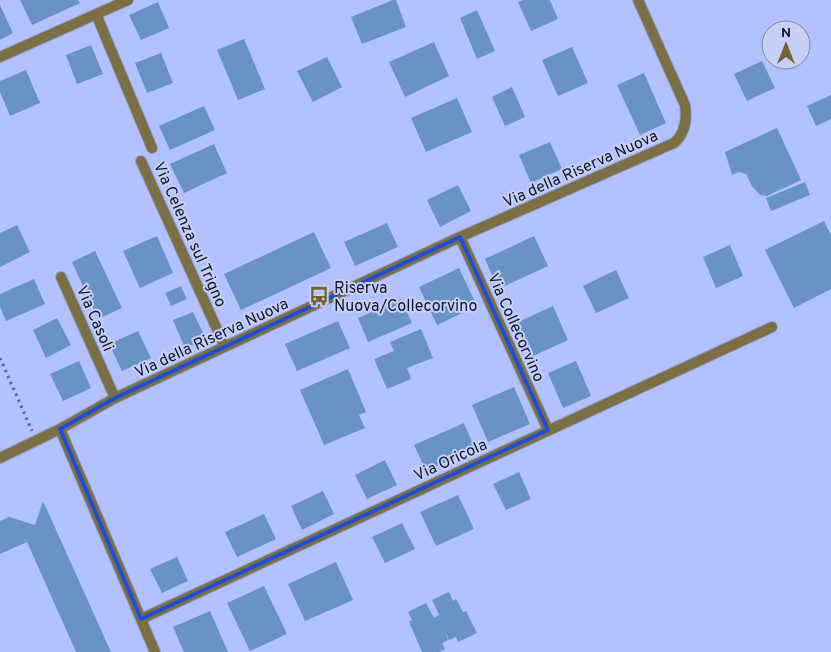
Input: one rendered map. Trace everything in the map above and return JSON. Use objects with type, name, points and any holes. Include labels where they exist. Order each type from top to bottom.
[{"type":"street","points":[[0,57],[128,0]]},
{"type":"street","name":"Via della Riserva Nuova","points":[[0,458],[60,429],[115,398],[460,237],[665,147],[679,139],[687,118],[685,104],[638,0]]},
{"type":"street","points":[[96,14],[152,148]]},
{"type":"street","name":"Via Celenza sul Trigno","points":[[141,161],[225,347]]},
{"type":"street","name":"Via Collecorvino","points":[[460,237],[548,430]]},
{"type":"street","name":"Via Casoli","points":[[61,277],[115,398]]},
{"type":"street","name":"Via Oricola","points":[[141,619],[772,327]]},
{"type":"street","points":[[60,429],[155,652]]},
{"type":"path","points":[[0,358],[36,441]]},
{"type":"highlighted area","points":[[460,237],[548,430],[141,619],[60,429],[115,398]]},
{"type":"building","points":[[20,0],[78,0],[80,3],[32,25]]},
{"type":"building","points":[[396,0],[406,27],[362,44],[351,17]]},
{"type":"building","points":[[523,0],[550,0],[558,19],[531,31],[518,2]]},
{"type":"building","points":[[158,2],[169,28],[141,40],[129,15]]},
{"type":"building","points":[[0,5],[13,33],[0,40]]},
{"type":"building","points":[[477,10],[495,51],[477,59],[460,18]]},
{"type":"building","points":[[244,39],[265,89],[238,100],[217,50]]},
{"type":"building","points":[[434,42],[449,76],[405,97],[389,62]]},
{"type":"building","points":[[91,45],[103,74],[77,84],[66,55]]},
{"type":"building","points":[[572,47],[588,83],[558,96],[542,60]]},
{"type":"building","points":[[161,53],[173,83],[147,93],[135,63]]},
{"type":"building","points":[[327,57],[342,87],[313,102],[297,71]]},
{"type":"building","points":[[761,61],[761,70],[766,70],[775,88],[747,101],[734,74]]},
{"type":"building","points":[[26,70],[40,103],[10,116],[0,92],[0,81]]},
{"type":"building","points":[[644,73],[666,123],[640,135],[617,85]]},
{"type":"building","points":[[512,87],[525,117],[505,126],[492,97]]},
{"type":"building","points":[[831,95],[831,119],[816,126],[807,106]]},
{"type":"building","points":[[457,98],[472,132],[426,152],[411,118]]},
{"type":"building","points":[[204,106],[215,130],[170,150],[159,126]]},
{"type":"building","points":[[777,128],[801,180],[767,196],[760,195],[752,186],[746,174],[739,172],[732,175],[725,152]]},
{"type":"building","points":[[550,142],[562,169],[531,183],[519,155]]},
{"type":"building","points":[[214,144],[227,173],[184,193],[170,164]]},
{"type":"building","points":[[805,182],[810,195],[771,211],[766,198]]},
{"type":"building","points":[[458,185],[471,211],[440,227],[427,200]]},
{"type":"building","points":[[824,221],[831,235],[831,289],[794,308],[765,250]]},
{"type":"building","points":[[387,223],[398,247],[355,266],[344,242]]},
{"type":"building","points":[[17,225],[30,252],[0,267],[0,233]]},
{"type":"building","points":[[314,232],[331,268],[241,310],[224,274]]},
{"type":"building","points":[[157,236],[173,273],[140,288],[123,251]]},
{"type":"building","points":[[534,236],[548,266],[498,289],[485,259]]},
{"type":"building","points":[[730,245],[743,276],[716,288],[703,257]]},
{"type":"building","points":[[95,251],[122,308],[98,319],[72,262]]},
{"type":"building","points":[[459,268],[477,306],[437,325],[419,287]]},
{"type":"building","points":[[616,270],[629,298],[596,313],[583,286]]},
{"type":"building","points":[[34,279],[45,304],[6,321],[0,307],[0,294]]},
{"type":"building","points":[[181,286],[187,299],[171,306],[165,293]]},
{"type":"building","points":[[401,299],[412,323],[368,342],[358,318]]},
{"type":"building","points":[[553,306],[568,340],[531,357],[516,323]]},
{"type":"building","points":[[193,312],[206,339],[185,348],[173,320]]},
{"type":"building","points":[[57,318],[71,345],[46,358],[33,330]]},
{"type":"building","points":[[338,321],[350,348],[297,371],[285,344]]},
{"type":"building","points":[[421,329],[433,358],[407,368],[411,379],[387,389],[374,359],[394,351],[390,342]]},
{"type":"building","points":[[138,331],[151,358],[122,371],[109,344]]},
{"type":"building","points":[[79,361],[91,388],[63,401],[50,374]]},
{"type":"building","points":[[576,361],[591,396],[563,408],[548,373]]},
{"type":"building","points":[[348,369],[366,412],[359,415],[365,428],[324,445],[300,390]]},
{"type":"building","points":[[514,387],[530,424],[488,442],[472,405]]},
{"type":"building","points":[[464,423],[475,449],[426,471],[414,445]]},
{"type":"building","points":[[385,460],[397,485],[367,499],[355,475]]},
{"type":"building","points":[[519,472],[531,499],[506,510],[493,484]]},
{"type":"building","points":[[323,491],[334,514],[302,530],[291,506]]},
{"type":"building","points":[[458,495],[474,529],[436,546],[420,512]]},
{"type":"building","points":[[43,501],[111,652],[76,652],[27,542],[0,554],[0,521],[9,517],[35,525]]},
{"type":"building","points":[[264,514],[276,539],[237,557],[225,532]]},
{"type":"building","points":[[402,523],[415,549],[385,563],[372,537]]},
{"type":"building","points":[[177,557],[188,581],[162,593],[150,569]]},
{"type":"building","points":[[336,562],[353,600],[305,621],[288,584]]},
{"type":"building","points":[[264,586],[287,634],[250,651],[227,603]]},
{"type":"building","points":[[449,592],[453,601],[456,599],[463,612],[466,611],[477,633],[458,642],[456,637],[449,640],[445,631],[448,640],[442,643],[445,649],[439,652],[422,652],[409,622],[412,620],[408,612],[426,603],[434,618],[439,615],[432,600]]},
{"type":"building","points":[[210,611],[228,652],[184,652],[173,627]]},
{"type":"place","name":"Riserva Nuova/Collecorvino","points":[[319,296]]}]
